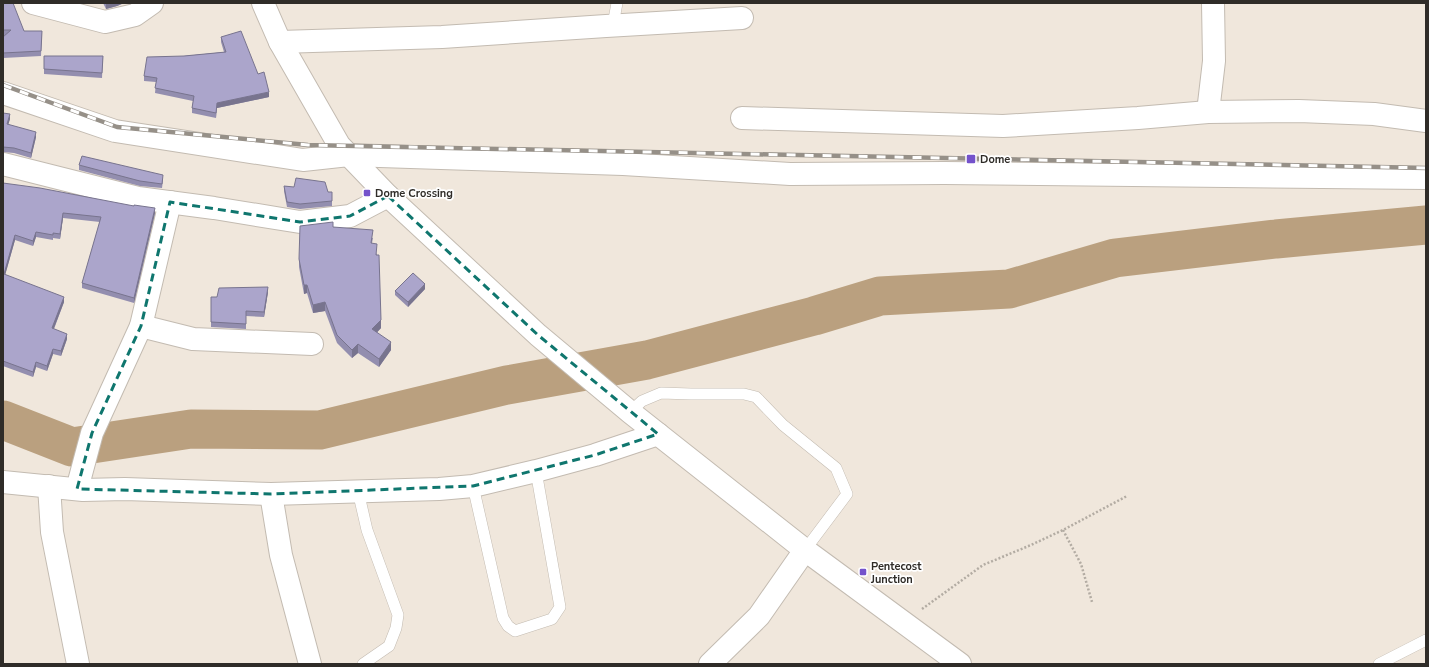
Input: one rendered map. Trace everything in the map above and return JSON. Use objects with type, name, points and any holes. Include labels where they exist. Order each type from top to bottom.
[{"type":"street","points":[[33,3],[104,22],[135,15],[152,3]]},
{"type":"street","points":[[262,3],[280,42],[339,145],[388,196],[538,335],[627,410],[805,550],[960,664]]},
{"type":"street","points":[[1208,112],[1214,61],[1213,3]]},
{"type":"street","points":[[280,42],[442,38],[613,25],[742,18]]},
{"type":"street","points":[[3,93],[115,131],[302,160],[350,155],[623,164],[790,174],[944,173],[1426,178]]},
{"type":"street","points":[[742,118],[1003,126],[1138,118],[1208,112],[1299,111],[1366,114],[1426,121]]},
{"type":"street","points":[[3,164],[138,198],[300,222],[350,216],[388,196]]},
{"type":"street","points":[[80,480],[92,433],[141,326],[170,202]]},
{"type":"street","points":[[141,326],[193,339],[312,344]]},
{"type":"street","points":[[3,482],[28,486],[49,486],[80,480],[271,494],[439,489],[473,486],[536,471],[595,455],[658,434]]},
{"type":"street","points":[[49,486],[52,532],[78,664]]},
{"type":"street","points":[[271,494],[281,555],[310,664]]},
{"type":"street","points":[[710,664],[759,616],[805,550]]},
{"type":"lane","points":[[613,25],[617,3]]},
{"type":"lane","points":[[627,410],[660,393],[744,394],[756,397],[783,425],[836,468],[847,494],[805,550]]},
{"type":"lane","points":[[473,486],[503,618],[508,626],[515,631],[552,619],[560,608],[536,471]]},
{"type":"lane","points":[[358,491],[367,530],[398,615],[396,628],[389,646],[363,664]]},
{"type":"lane","points":[[1380,664],[1426,640]]},
{"type":"path","points":[[904,622],[983,565],[1063,530],[1128,496]]},
{"type":"path","points":[[1063,530],[1081,564],[1092,602]]},
{"type":"highlighted area","points":[[388,196],[538,335],[658,434],[595,455],[473,486],[271,494],[77,489],[92,433],[141,326],[170,202],[300,222],[350,216]]},
{"type":"building","points":[[3,3],[13,3],[24,31],[42,31],[41,51],[3,53],[3,37],[11,30],[3,30]]},
{"type":"building","points":[[241,31],[258,74],[264,72],[269,92],[217,103],[216,113],[192,108],[194,96],[155,88],[157,78],[144,76],[147,57],[184,56],[226,52],[221,37]]},
{"type":"building","points":[[44,56],[103,56],[102,73],[44,69]]},
{"type":"building","points":[[3,113],[10,114],[7,124],[36,132],[31,153],[14,148],[3,147]]},
{"type":"building","points":[[82,156],[163,175],[162,184],[140,181],[79,165]]},
{"type":"building","points":[[296,178],[325,182],[328,192],[332,192],[332,201],[300,204],[287,202],[284,186],[294,187]]},
{"type":"building","points":[[3,183],[40,188],[134,206],[155,208],[134,298],[82,283],[101,217],[63,213],[60,234],[53,233],[53,235],[36,232],[33,241],[15,235],[4,274],[64,297],[52,328],[67,334],[61,351],[53,349],[47,366],[36,362],[33,372],[3,361]]},
{"type":"building","points":[[333,222],[333,227],[373,230],[371,243],[377,244],[376,255],[379,255],[381,320],[372,329],[391,342],[379,359],[358,344],[352,350],[337,335],[325,302],[313,305],[307,285],[304,285],[299,259],[300,226]]},
{"type":"building","points":[[413,273],[425,284],[408,302],[395,291]]},
{"type":"building","points":[[268,287],[264,312],[246,311],[246,324],[211,322],[211,297],[217,297],[219,288]]},
{"type":"waterway","points":[[3,420],[72,447],[191,429],[320,430],[507,385],[647,360],[814,316],[880,296],[1009,289],[1115,258],[1276,239],[1426,225]]},
{"type":"railway","points":[[3,85],[117,127],[308,145],[1426,168]]},
{"type":"place","name":"Dome","points":[[971,159]]},
{"type":"place","name":"Dome Crossing","points":[[367,193]]},
{"type":"place","name":"Pentecost Junction","points":[[863,572]]}]
